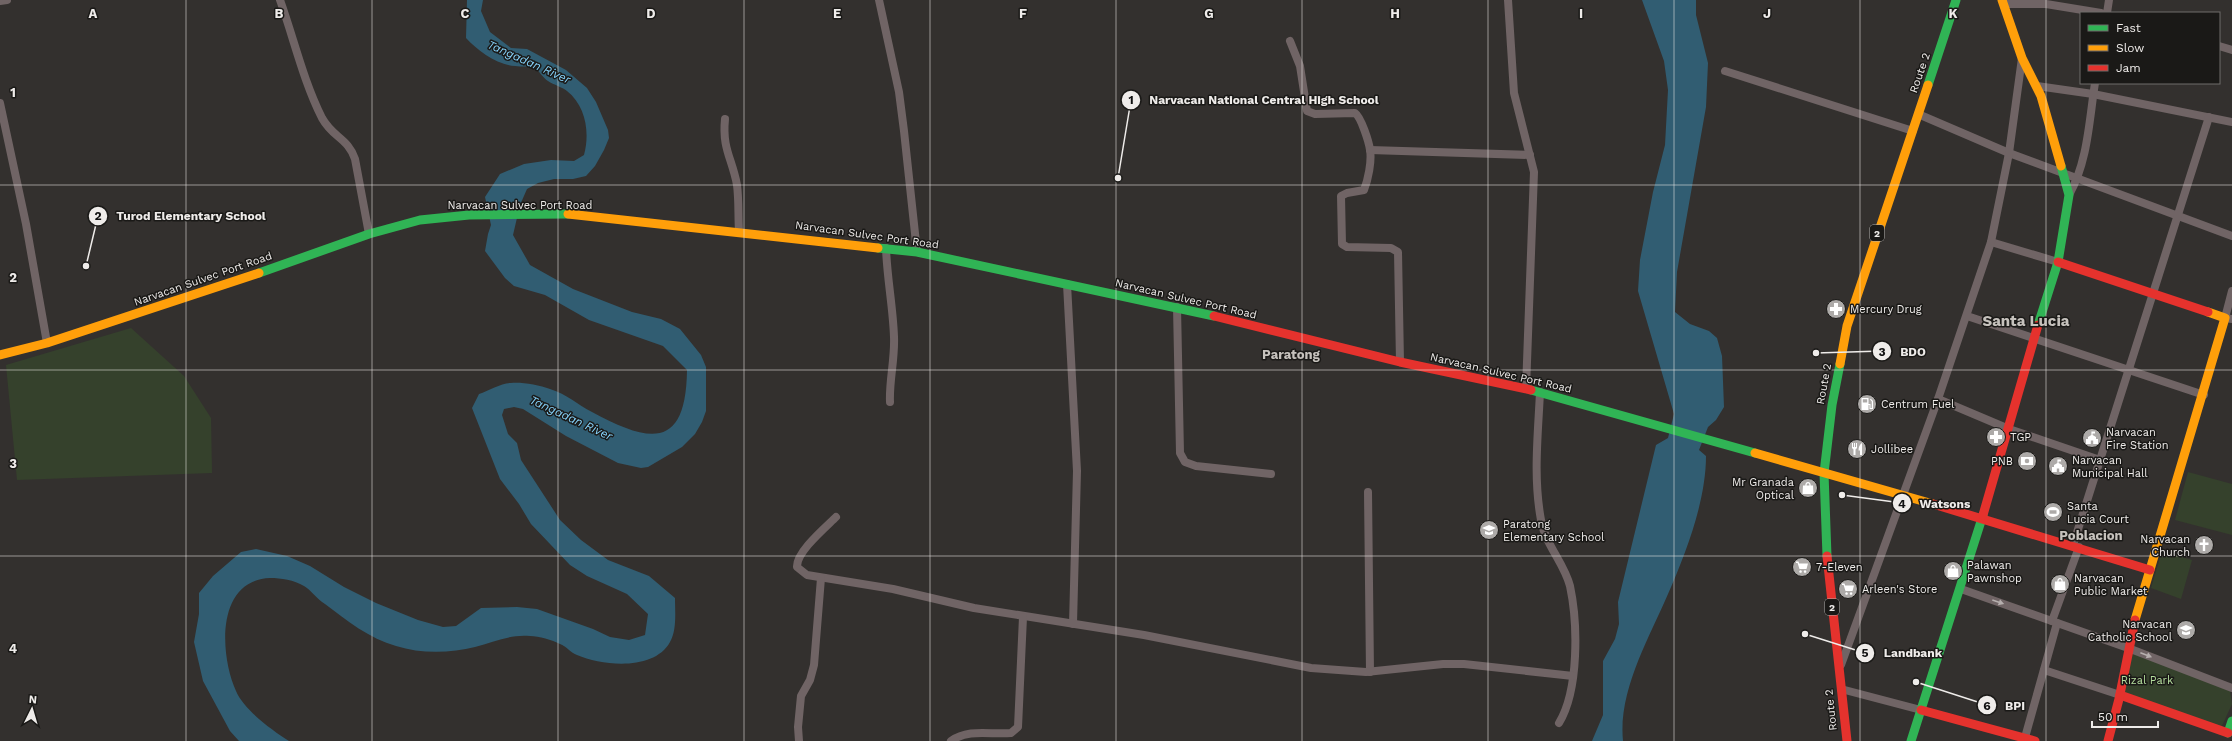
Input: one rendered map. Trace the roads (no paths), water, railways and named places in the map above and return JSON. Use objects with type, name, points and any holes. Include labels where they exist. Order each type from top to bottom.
[{"type":"main road","name":"Route 2","points":[[1847,741],[1826,562],[1824,473],[1832,406],[1847,326],[1956,0]]},
{"type":"main road","points":[[1911,741],[1961,589],[2009,429],[2034,338],[2058,262],[2069,195],[2037,86],[2022,58],[2003,2]]},
{"type":"main road","name":"Narvacan Sulvec Port Road","points":[[0,355],[47,343],[187,298],[369,234],[420,220],[444,217],[487,215],[576,214],[917,252],[1177,307],[1400,362],[1540,392],[1708,439],[1903,497],[2076,546],[2150,570]]},
{"type":"main road","points":[[2058,262],[2229,319],[2150,570],[2128,648],[2120,695],[2108,741]]},
{"type":"main road","points":[[2120,695],[2229,737],[2232,721]]},
{"type":"main road","points":[[1921,710],[2024,740],[2035,741]]},
{"type":"street","points":[[0,1],[7,0]]},
{"type":"street","points":[[280,0],[304,74],[322,118],[331,131],[351,148],[356,159],[369,234]]},
{"type":"street","points":[[879,0],[898,92],[904,131],[917,252]]},
{"type":"street","points":[[1508,0],[1514,93],[1534,172],[1526,389]]},
{"type":"street","points":[[2107,12],[2109,0]]},
{"type":"street","points":[[2003,2],[2046,4],[2096,12]]},
{"type":"street","points":[[1290,42],[1300,66],[1307,111],[1315,114],[1355,113],[1358,115],[1370,150],[1364,190],[1347,193],[1341,196],[1342,244],[1347,247],[1391,248],[1398,252],[1400,362]]},
{"type":"street","points":[[2220,46],[2232,50]]},
{"type":"street","points":[[1839,669],[1938,399],[1991,242],[2009,153],[2022,58]]},
{"type":"street","points":[[1725,71],[1913,131]]},
{"type":"street","points":[[2069,195],[2079,178],[2095,84]]},
{"type":"street","points":[[2037,86],[2093,94],[2232,122]]},
{"type":"street","points":[[0,103],[26,224],[47,343]]},
{"type":"street","points":[[1918,114],[2009,153],[2232,236]]},
{"type":"street","points":[[2024,740],[2044,670],[2054,622],[2100,460],[2209,117]]},
{"type":"street","points":[[725,119],[723,136],[726,151],[737,185],[739,231]]},
{"type":"street","points":[[1370,150],[1530,156]]},
{"type":"street","points":[[1991,242],[2058,262]]},
{"type":"street","points":[[886,248],[895,359],[890,402]]},
{"type":"street","points":[[1067,284],[1077,471],[1073,624]]},
{"type":"street","points":[[2229,319],[2232,291]]},
{"type":"street","points":[[1177,307],[1180,453],[1185,462],[1196,466],[1270,474]]},
{"type":"street","points":[[1967,316],[2204,396]]},
{"type":"street","points":[[1540,392],[1536,463],[1538,503],[1541,522],[1549,544],[1570,586],[1575,630],[1573,676],[1568,703],[1558,723]]},
{"type":"street","points":[[1938,399],[2009,429],[2100,460]]},
{"type":"street","points":[[1368,492],[1370,672]]},
{"type":"street","points":[[836,517],[813,539],[797,563],[797,567],[804,572],[821,578],[892,589],[974,608],[1144,636],[1311,668],[1370,672],[1443,664],[1464,664],[1573,676]]},
{"type":"street","points":[[799,741],[798,727],[801,696],[810,680],[814,665],[821,578]]},
{"type":"street","points":[[1961,589],[2128,648],[2232,688]]},
{"type":"street","points":[[951,741],[957,737],[971,733],[1011,733],[1018,727],[1023,617]]},
{"type":"street","points":[[2044,670],[2120,695]]},
{"type":"street","points":[[1841,689],[1921,710]]},
{"type":"water","name":"Tangadan River","points":[[467,0],[483,0],[481,11],[490,32],[511,48],[527,49],[566,70],[587,88],[596,102],[608,130],[609,138],[604,150],[595,166],[586,176],[573,179],[554,179],[538,183],[527,189],[520,205],[513,235],[530,265],[573,289],[632,312],[661,319],[680,329],[701,355],[706,367],[706,411],[702,422],[695,434],[682,447],[648,467],[641,468],[618,463],[566,436],[523,409],[514,407],[504,409],[502,415],[508,434],[517,443],[521,460],[560,520],[581,540],[608,560],[649,576],[675,598],[674,632],[670,642],[662,651],[652,658],[627,664],[600,662],[588,659],[575,654],[557,643],[545,638],[534,636],[509,637],[475,647],[456,650],[436,652],[406,649],[386,643],[368,634],[322,602],[307,588],[296,582],[270,578],[252,582],[239,592],[231,605],[226,622],[225,640],[227,659],[236,691],[245,705],[267,725],[289,741],[239,741],[230,731],[203,681],[194,642],[199,614],[199,593],[213,576],[241,552],[256,549],[287,556],[310,566],[344,587],[376,603],[418,620],[443,627],[456,626],[481,608],[517,607],[537,609],[593,629],[610,637],[629,640],[645,635],[648,614],[627,594],[587,576],[570,565],[531,524],[519,504],[500,479],[472,408],[479,394],[507,383],[525,383],[556,391],[613,423],[632,430],[648,434],[661,433],[672,426],[680,414],[685,396],[687,370],[663,346],[589,320],[545,295],[514,286],[505,278],[485,251],[491,225],[485,197],[500,174],[524,164],[551,160],[574,161],[584,155],[587,138],[585,120],[579,104],[567,91],[546,80],[535,67],[515,66],[501,63],[476,48],[466,38]]},
{"type":"water","points":[[1642,0],[1696,0],[1696,15],[1708,63],[1706,107],[1677,272],[1675,312],[1690,324],[1709,331],[1717,338],[1722,356],[1724,407],[1716,420],[1708,427],[1699,450],[1706,456],[1703,491],[1699,509],[1682,561],[1636,665],[1625,703],[1623,741],[1592,741],[1603,715],[1603,661],[1615,639],[1619,624],[1618,602],[1656,445],[1668,438],[1674,414],[1638,291],[1640,260],[1653,192],[1665,145],[1668,90],[1664,61]]},
{"type":"place","name":"Narvacan National Central High School","points":[[1118,178]]},
{"type":"place","name":"Turod Elementary School","points":[[86,266]]},
{"type":"place","name":"Mercury Drug","points":[[1836,309]]},
{"type":"place","name":"BDO","points":[[1816,353]]},
{"type":"place","name":"Centrum Fuel","points":[[1867,404]]},
{"type":"place","name":"TGP","points":[[1996,437]]},
{"type":"place","name":"Narvacan Fire Station","points":[[2092,438]]},
{"type":"place","name":"Jollibee","points":[[1857,449]]},
{"type":"place","name":"PNB","points":[[2027,461]]},
{"type":"place","name":"Narvacan Municipal Hall","points":[[2058,466]]},
{"type":"place","name":"Mr Granada Optical","points":[[1808,488]]},
{"type":"place","name":"Watsons","points":[[1842,495]]},
{"type":"place","name":"Santa Lucia Court","points":[[2053,512]]},
{"type":"place","name":"Paratong Elementary School","points":[[1489,530]]},
{"type":"place","name":"Narvacan Church","points":[[2204,545]]},
{"type":"place","name":"7-Eleven","points":[[1802,567]]},
{"type":"place","name":"Palawan Pawnshop","points":[[1953,571]]},
{"type":"place","name":"Narvacan Public Market","points":[[2060,584]]},
{"type":"place","name":"Arleen's Store","points":[[1848,589]]},
{"type":"place","name":"Narvacan Catholic School","points":[[2186,630]]},
{"type":"place","name":"Landbank","points":[[1805,634]]},
{"type":"place","name":"BPI","points":[[1916,682]]},
{"type":"district","name":"Santa Lucia","points":[[2026,321]]},
{"type":"district","name":"Paratong","points":[[1291,354]]},
{"type":"district","name":"Poblacion","points":[[2091,535]]},
{"type":"park label","name":"Rizal Park","points":[[2147,680]]}]
